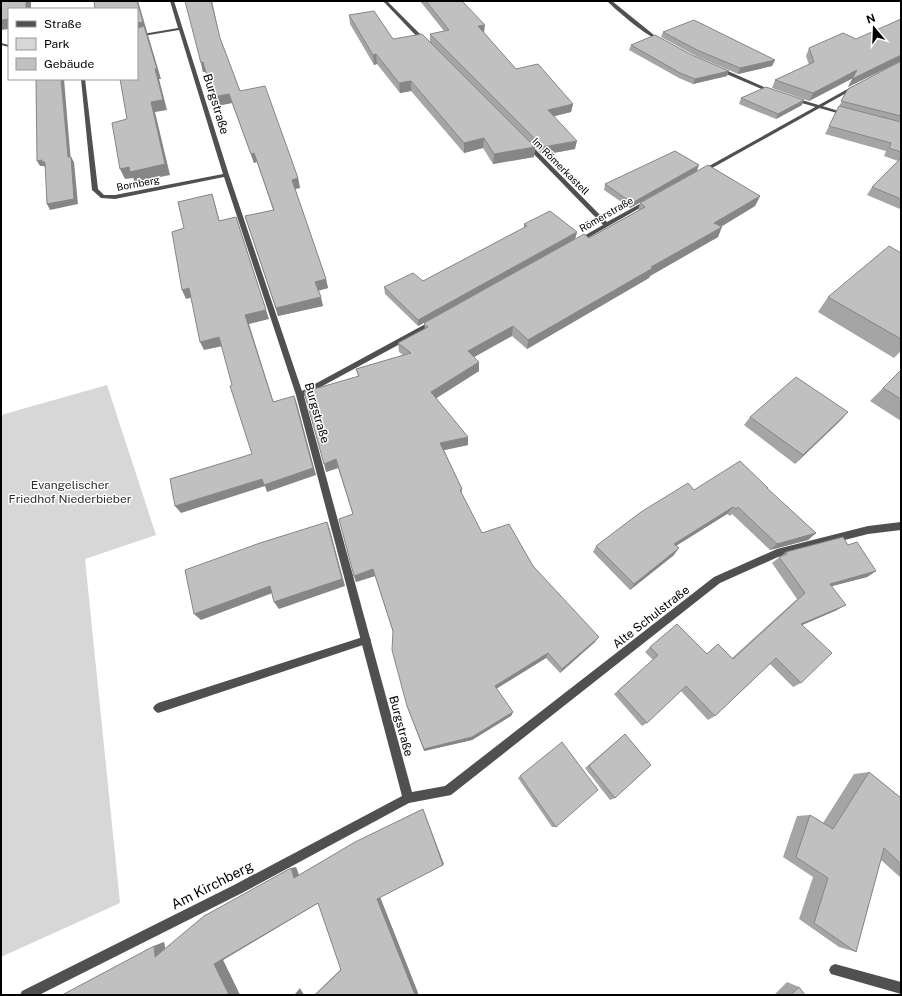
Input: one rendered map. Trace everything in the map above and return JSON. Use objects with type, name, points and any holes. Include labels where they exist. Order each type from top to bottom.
[{"type":"street","name":"Burgstraße","points":[[172,1],[226,175],[300,395],[408,798]]},
{"type":"street","points":[[385,1],[429,46]]},
{"type":"street","points":[[609,1],[652,36],[665,43]]},
{"type":"street","points":[[138,36],[180,29]]},
{"type":"street","points":[[712,66],[780,94]]},
{"type":"street","name":"Bornberg","points":[[83,80],[95,190],[103,197],[115,197],[226,175]]},
{"type":"street","points":[[695,175],[859,85]]},
{"type":"street","points":[[787,97],[817,107],[854,116]]},
{"type":"street","name":"Im Römerkastell","points":[[523,141],[606,225]]},
{"type":"street","name":"Römerstraße","points":[[573,244],[654,198]]},
{"type":"street","points":[[300,395],[440,320]]},
{"type":"street","name":"Alte Schulstraße","points":[[408,798],[447,791],[717,580],[777,553],[868,530],[901,526]]},
{"type":"street","points":[[158,708],[366,640]]},
{"type":"street","name":"Am Kirchberg","points":[[26,995],[238,889],[408,798]]},
{"type":"street","points":[[835,970],[901,988]]},
{"type":"green space","name":"Evangelischer Friedhof Niederbieber","points":[[107,385],[156,535],[85,559],[120,903],[1,957],[1,415]]},
{"type":"building","points":[[1,1],[26,1],[26,8],[8,8],[8,19],[1,20]]},
{"type":"building","points":[[94,1],[137,1],[143,22],[138,23],[138,8],[95,8]]},
{"type":"building","points":[[185,1],[211,1],[220,38],[240,91],[265,86],[298,178],[292,180],[326,279],[315,282],[321,297],[276,308],[245,216],[274,210],[254,153],[251,154],[229,94],[213,97],[203,62],[201,63]]},
{"type":"building","points":[[426,1],[462,1],[485,25],[478,26],[516,69],[538,64],[573,104],[548,110],[577,141],[543,147],[430,34],[449,30]]},
{"type":"building","points":[[374,11],[393,39],[422,34],[535,147],[494,154],[484,138],[464,143],[411,81],[399,83],[376,54],[373,55],[349,15]]},
{"type":"building","points":[[901,19],[901,55],[852,79],[857,70],[813,93],[775,80],[814,62],[809,48],[843,33],[856,39]]},
{"type":"building","points":[[694,20],[775,60],[740,68],[697,50],[663,32]]},
{"type":"building","points":[[144,26],[157,69],[155,69],[163,100],[151,102],[165,164],[130,172],[129,167],[120,169],[112,123],[127,119],[120,80],[138,80],[138,28]]},
{"type":"building","points":[[655,35],[692,55],[729,71],[695,79],[680,73],[631,45]]},
{"type":"building","points":[[901,61],[901,116],[841,101],[848,89]]},
{"type":"building","points":[[36,80],[61,80],[68,157],[71,157],[74,199],[47,204],[45,162],[42,162],[42,160],[37,161]]},
{"type":"building","points":[[766,87],[804,100],[778,114],[741,98]]},
{"type":"building","points":[[839,106],[901,122],[901,152],[889,148],[891,143],[829,126]]},
{"type":"building","points":[[675,151],[699,165],[632,203],[605,184]]},
{"type":"building","points":[[901,158],[901,199],[872,187]]},
{"type":"building","points":[[708,165],[760,196],[714,223],[722,227],[528,340],[513,326],[468,351],[479,362],[431,392],[468,437],[440,443],[462,489],[460,490],[482,533],[509,524],[533,566],[599,637],[562,669],[548,653],[495,686],[513,712],[472,737],[424,749],[407,706],[392,650],[393,631],[373,569],[354,576],[339,519],[353,514],[336,459],[324,464],[304,392],[359,376],[356,369],[411,353],[398,343],[428,327],[424,323],[584,234],[589,238],[645,207],[640,203]]},
{"type":"building","points":[[212,194],[219,221],[236,217],[266,310],[245,315],[273,402],[294,396],[313,468],[264,485],[262,479],[175,506],[170,479],[252,454],[230,386],[232,385],[219,337],[200,342],[189,288],[182,290],[172,232],[184,228],[178,202]]},
{"type":"building","points":[[550,211],[577,232],[418,320],[384,287],[413,273],[423,281],[527,226],[524,224]]},
{"type":"building","points":[[889,246],[901,253],[901,339],[828,297]]},
{"type":"building","points":[[901,370],[901,399],[883,388]]},
{"type":"building","points":[[796,377],[848,412],[803,455],[750,417]]},
{"type":"building","points":[[740,461],[816,533],[777,544],[738,507],[736,509],[733,507],[674,544],[679,548],[634,584],[596,546],[641,512],[688,483],[694,490]]},
{"type":"building","points":[[327,522],[342,579],[274,602],[270,586],[194,614],[185,570],[260,543]]},
{"type":"building","points":[[843,537],[848,545],[857,542],[876,571],[830,584],[846,605],[801,624],[832,653],[801,683],[776,658],[715,716],[686,686],[647,723],[618,691],[658,655],[650,647],[677,624],[707,654],[718,644],[733,659],[805,593],[779,557],[787,554],[786,552]]},
{"type":"building","points":[[625,734],[651,765],[615,798],[589,766]]},
{"type":"building","points":[[562,742],[598,790],[556,827],[520,776]]},
{"type":"building","points":[[869,772],[901,798],[901,864],[884,848],[856,952],[814,923],[828,878],[796,857],[810,815],[833,829]]},
{"type":"building","points":[[423,809],[443,865],[377,899],[415,995],[315,995],[341,970],[318,903],[214,964],[229,995],[62,995],[154,946],[155,957],[204,916],[291,868],[294,878],[355,842]]},
{"type":"building","points":[[799,987],[805,995],[791,995]]}]
